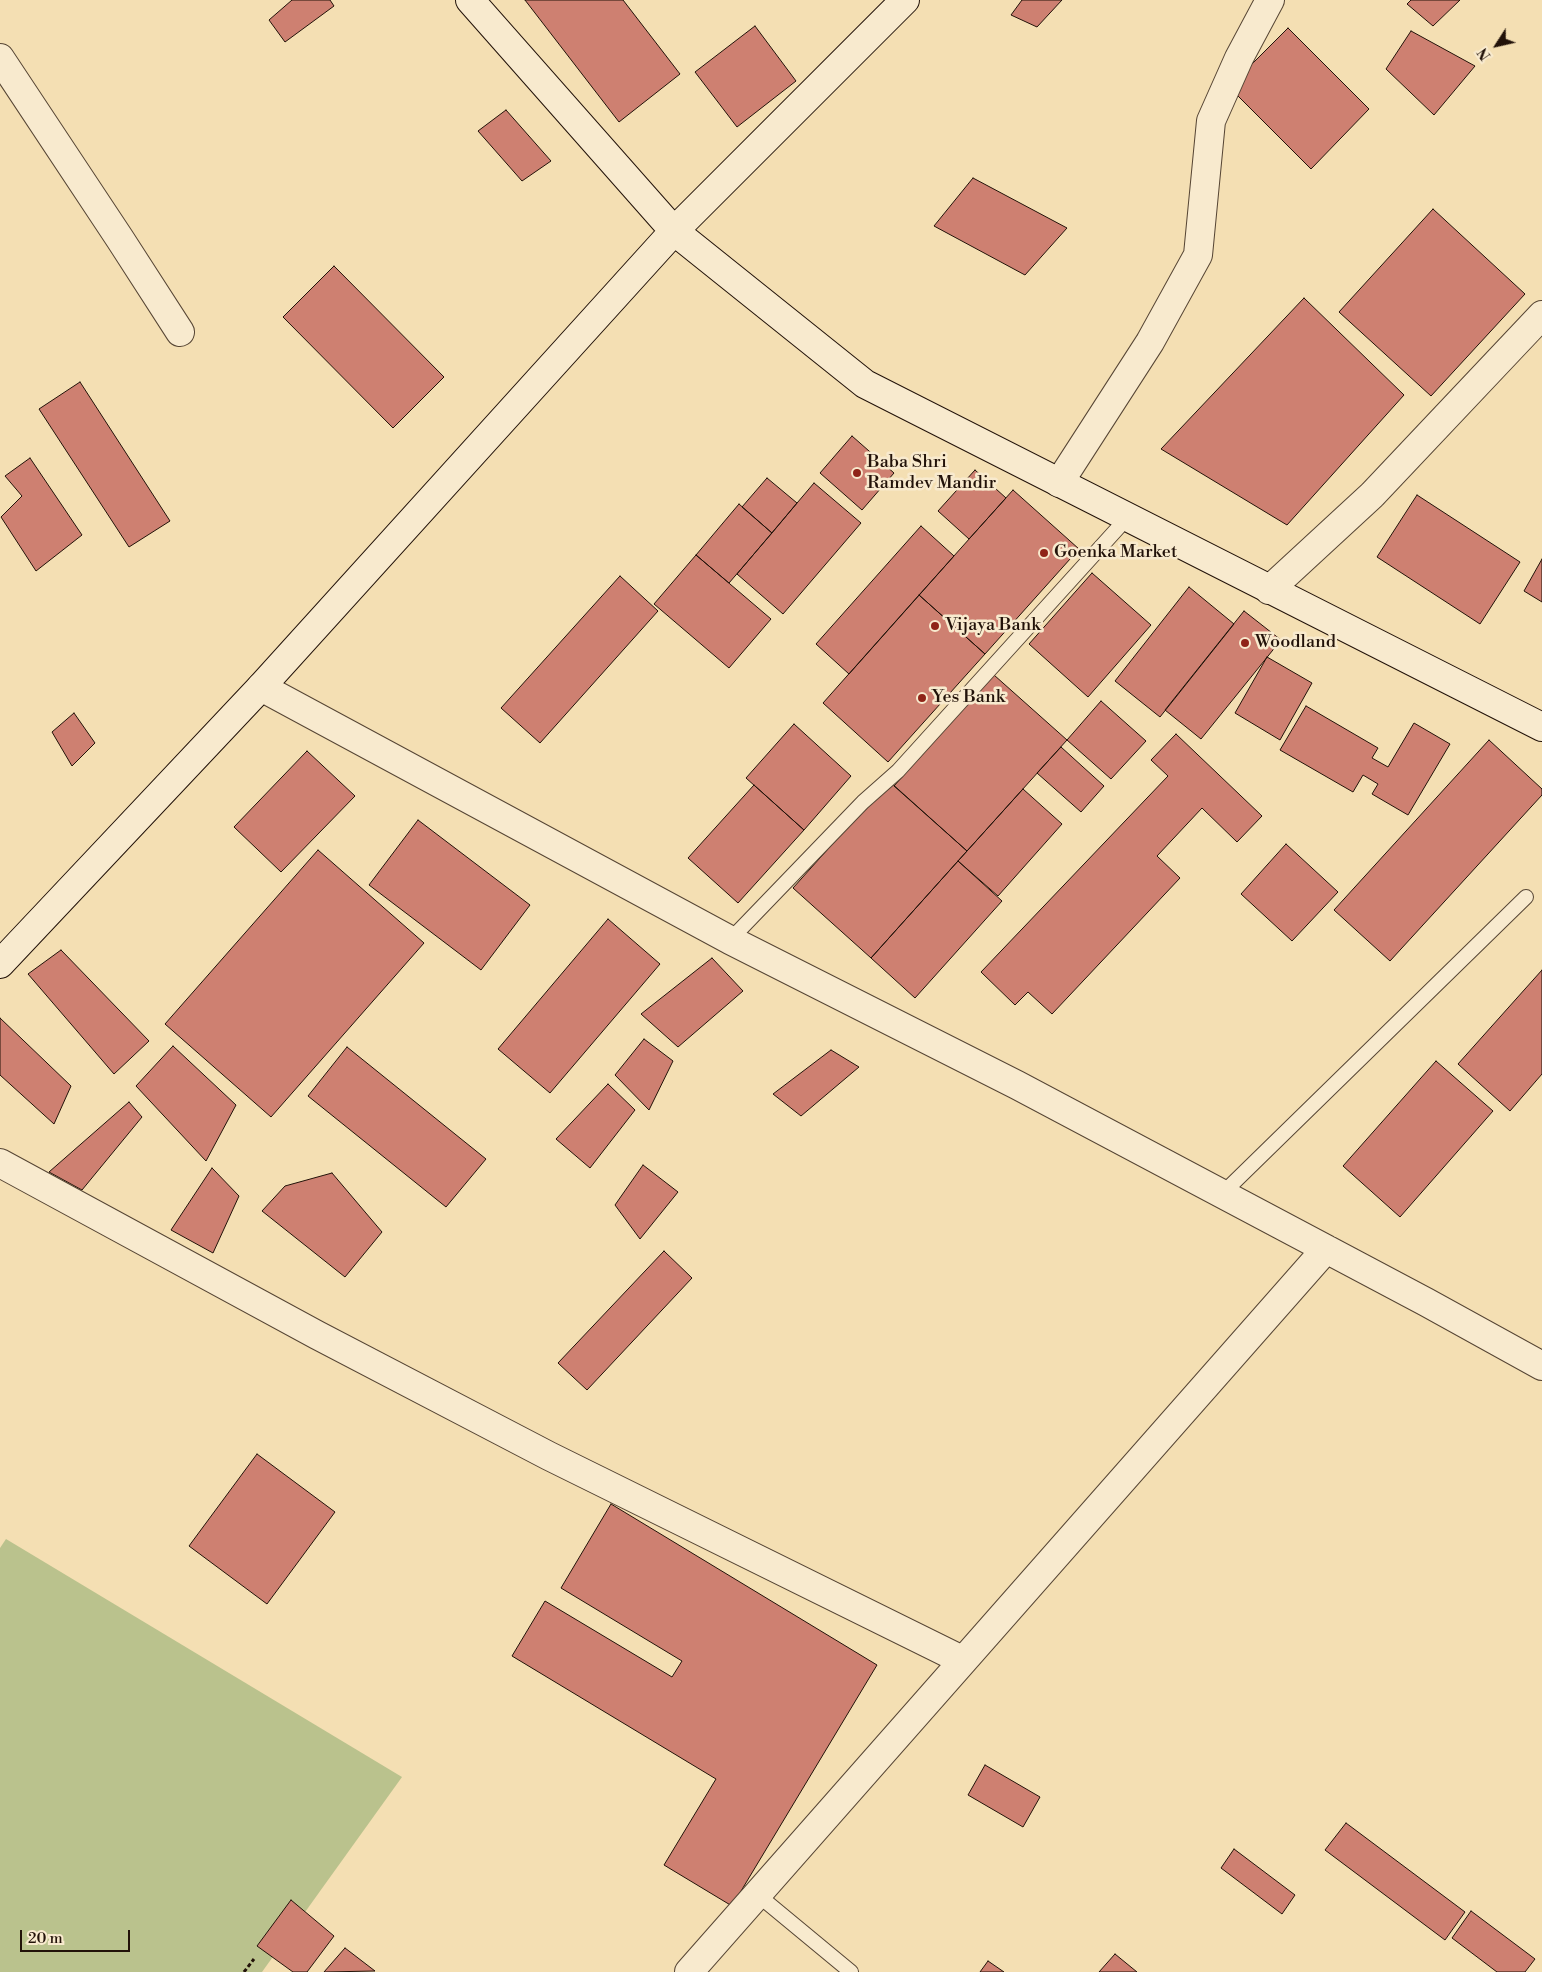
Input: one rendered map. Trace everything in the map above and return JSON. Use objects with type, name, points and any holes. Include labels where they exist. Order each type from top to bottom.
[{"type":"street","points":[[470,0],[674,230],[866,384],[1542,728]]},
{"type":"street","points":[[0,964],[260,687],[674,230],[905,0]]},
{"type":"street","points":[[1059,483],[1150,342],[1198,255],[1211,121],[1239,58],[1270,0]]},
{"type":"street","points":[[0,58],[180,332]]},
{"type":"street","points":[[1269,590],[1372,495],[1542,315]]},
{"type":"street","points":[[260,687],[730,940],[1017,1085],[1542,1366]]},
{"type":"street","points":[[0,1163],[317,1335],[548,1456],[962,1660]]},
{"type":"street","points":[[689,1972],[1326,1249]]},
{"type":"lane","points":[[730,940],[863,802],[898,771],[1127,518]]},
{"type":"lane","points":[[1222,1194],[1526,897]]},
{"type":"lane","points":[[758,1895],[851,1972]]},
{"type":"path","points":[[244,1972],[254,1959]]},
{"type":"green space","points":[[6,1539],[402,1777],[262,1972],[0,1972],[0,1548]]},
{"type":"building","points":[[292,0],[330,0],[334,6],[285,42],[269,20]]},
{"type":"building","points":[[525,0],[623,0],[680,74],[619,122]]},
{"type":"building","points":[[1022,0],[1062,0],[1037,27],[1011,15]]},
{"type":"building","points":[[1411,0],[1460,0],[1433,26],[1407,4]]},
{"type":"building","points":[[755,26],[796,81],[737,127],[695,72]]},
{"type":"building","points":[[1288,28],[1369,109],[1311,169],[1229,87]]},
{"type":"building","points":[[1411,31],[1475,66],[1434,115],[1386,69]]},
{"type":"building","points":[[506,110],[551,161],[522,181],[478,131]]},
{"type":"building","points":[[973,178],[1067,228],[1025,275],[934,226]]},
{"type":"building","points":[[1433,209],[1525,294],[1431,396],[1339,312]]},
{"type":"building","points":[[334,266],[444,377],[393,428],[283,317]]},
{"type":"building","points":[[1304,298],[1404,395],[1287,525],[1161,449]]},
{"type":"building","points":[[80,382],[170,521],[129,547],[39,409]]},
{"type":"building","name":"Baba Shri Ramdev Mandir","points":[[852,436],[894,473],[862,510],[820,473]]},
{"type":"building","points":[[30,458],[82,535],[36,571],[1,517],[22,496],[5,476]]},
{"type":"building","points":[[975,470],[1006,498],[969,539],[938,511]]},
{"type":"building","points":[[767,478],[797,503],[772,533],[742,507]]},
{"type":"building","points":[[814,483],[861,523],[783,614],[737,574]]},
{"type":"building","points":[[1013,490],[1079,549],[985,654],[919,595]]},
{"type":"building","points":[[1417,495],[1520,562],[1480,624],[1377,557]]},
{"type":"building","points":[[739,504],[772,533],[729,583],[696,555]]},
{"type":"building","points":[[921,526],[954,556],[849,674],[816,644]]},
{"type":"building","points":[[696,555],[771,619],[729,668],[654,604]]},
{"type":"building","points":[[1542,559],[1542,602],[1524,591]]},
{"type":"building","points":[[1092,573],[1151,625],[1088,697],[1029,644]]},
{"type":"building","points":[[620,576],[658,611],[540,743],[501,708]]},
{"type":"building","points":[[1189,587],[1234,624],[1160,717],[1115,681]]},
{"type":"building","points":[[919,595],[985,654],[888,762],[823,703]]},
{"type":"building","points":[[1244,611],[1281,640],[1201,739],[1165,710]]},
{"type":"building","points":[[1267,657],[1312,683],[1280,740],[1235,713]]},
{"type":"building","points":[[994,675],[1067,740],[967,851],[894,786]]},
{"type":"building","points":[[1101,701],[1146,741],[1111,779],[1067,740]]},
{"type":"building","points":[[1306,706],[1378,748],[1372,758],[1388,767],[1414,723],[1450,744],[1408,815],[1372,794],[1378,784],[1363,775],[1353,792],[1280,750]]},
{"type":"building","points":[[74,713],[95,743],[72,766],[52,732]]},
{"type":"building","points":[[794,724],[851,776],[804,830],[746,778]]},
{"type":"building","points":[[1176,734],[1262,816],[1237,842],[1202,808],[1157,856],[1180,878],[1052,1014],[1028,992],[1015,1005],[981,972],[1168,776],[1151,760]]},
{"type":"building","points":[[1489,740],[1542,789],[1542,795],[1390,961],[1334,910]]},
{"type":"building","points":[[1061,747],[1104,786],[1081,812],[1037,773]]},
{"type":"building","points":[[307,751],[355,796],[281,872],[234,827]]},
{"type":"building","points":[[889,781],[967,851],[871,958],[793,888]]},
{"type":"building","points":[[754,785],[804,830],[738,903],[688,858]]},
{"type":"building","points":[[1023,789],[1062,824],[998,896],[958,861]]},
{"type":"building","points":[[418,820],[530,905],[481,970],[369,885]]},
{"type":"building","points":[[1286,844],[1338,892],[1292,941],[1241,894]]},
{"type":"building","points":[[318,850],[424,943],[271,1117],[165,1024]]},
{"type":"building","points":[[958,861],[1002,901],[915,998],[871,958]]},
{"type":"building","points":[[608,919],[660,964],[550,1093],[498,1049]]},
{"type":"building","points":[[61,950],[149,1041],[114,1074],[28,974]]},
{"type":"building","points":[[712,958],[743,991],[678,1047],[641,1014]]},
{"type":"building","points":[[1542,970],[1542,1074],[1510,1111],[1458,1064]]},
{"type":"building","points":[[0,1018],[71,1086],[54,1124],[0,1075]]},
{"type":"building","points":[[644,1039],[673,1061],[649,1110],[615,1075]]},
{"type":"building","points":[[173,1046],[236,1105],[206,1161],[136,1086]]},
{"type":"building","points":[[347,1047],[486,1159],[446,1207],[308,1096]]},
{"type":"building","points":[[831,1050],[859,1067],[801,1116],[773,1094]]},
{"type":"building","points":[[1436,1061],[1493,1111],[1400,1217],[1343,1166]]},
{"type":"building","points":[[608,1084],[635,1110],[590,1168],[556,1139]]},
{"type":"building","points":[[129,1102],[142,1117],[82,1190],[49,1172]]},
{"type":"building","points":[[643,1165],[678,1192],[640,1239],[615,1205]]},
{"type":"building","points":[[212,1168],[239,1196],[213,1253],[171,1230]]},
{"type":"building","points":[[332,1173],[382,1232],[345,1277],[262,1211],[285,1186]]},
{"type":"building","points":[[664,1251],[692,1278],[587,1390],[558,1363]]},
{"type":"building","points":[[257,1454],[335,1512],[267,1604],[189,1546]]},
{"type":"building","points":[[611,1504],[877,1665],[732,1906],[664,1865],[716,1779],[512,1656],[545,1601],[672,1677],[682,1661],[561,1588]]},
{"type":"building","points":[[985,1765],[1040,1797],[1023,1827],[968,1795]]},
{"type":"building","points":[[1346,1823],[1465,1912],[1445,1940],[1325,1850]]},
{"type":"building","points":[[1234,1849],[1295,1895],[1282,1914],[1221,1868]]},
{"type":"building","points":[[291,1900],[334,1936],[307,1972],[293,1972],[257,1946]]},
{"type":"building","points":[[1471,1911],[1535,1959],[1525,1972],[1497,1972],[1452,1938]]},
{"type":"building","points":[[345,1948],[375,1971],[324,1972]]},
{"type":"building","points":[[1115,1954],[1137,1972],[1099,1972]]},
{"type":"building","points":[[988,1961],[1004,1972],[980,1972]]},
{"type":"place","name":"Baba Shri Ramdev Mandir","points":[[857,473]]},
{"type":"place","name":"Goenka Market","points":[[1044,553]]},
{"type":"place","name":"Vijaya Bank","points":[[935,626]]},
{"type":"place","name":"Woodland","points":[[1245,643]]},
{"type":"place","name":"Yes Bank","points":[[922,698]]}]
